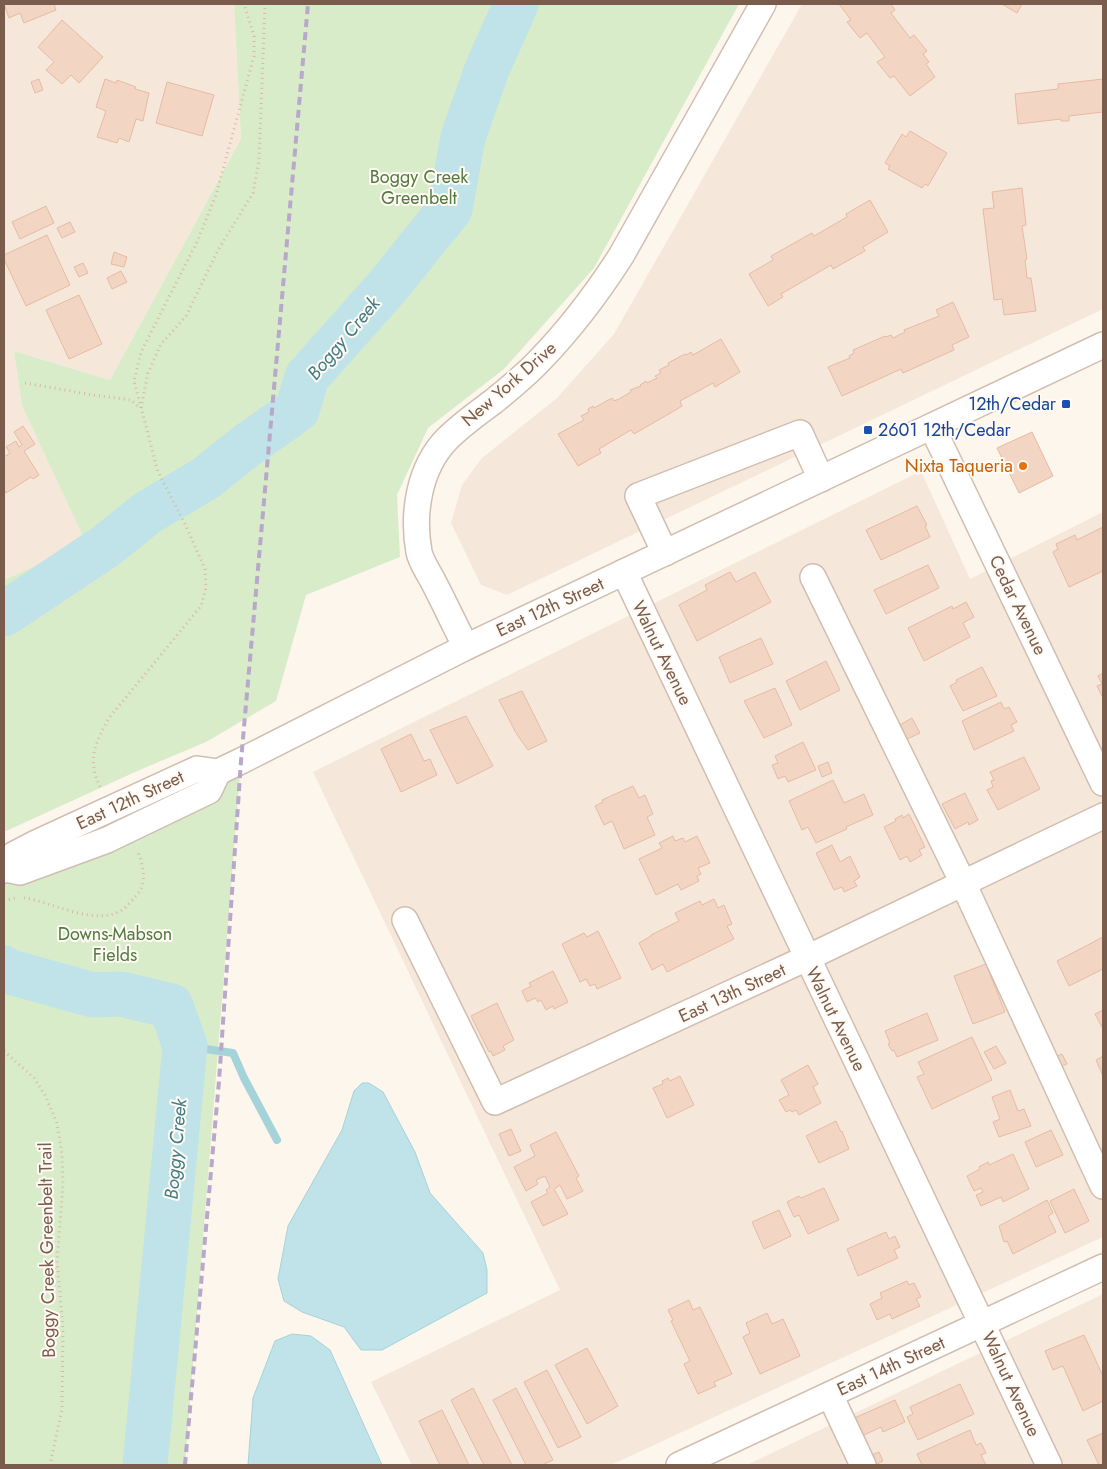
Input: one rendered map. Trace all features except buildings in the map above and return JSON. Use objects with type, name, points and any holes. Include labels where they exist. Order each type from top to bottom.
[{"type":"street","name":"New York Drive","points":[[466,647],[420,555],[416,533],[416,513],[420,492],[428,469],[446,440],[467,420],[493,402],[539,361],[567,332],[595,296],[620,256],[763,4]]},
{"type":"street","name":"East 12th Street","points":[[5,869],[13,855],[197,769],[218,772],[466,647],[1103,346]]},
{"type":"street","name":"Cedar Avenue","points":[[932,427],[1103,783]]},
{"type":"street","points":[[665,553],[638,496],[800,434],[821,479]]},
{"type":"street","name":"Walnut Avenue","points":[[624,572],[1049,1465]]},
{"type":"street","points":[[813,577],[962,883],[1103,1186]]},
{"type":"street","name":"East 13th Street","points":[[405,920],[495,1102],[807,958],[1103,816]]},
{"type":"street","name":"East 14th Street","points":[[679,1465],[1103,1267]]},
{"type":"street","points":[[830,1395],[863,1465]]},
{"type":"path","points":[[104,795],[96,778],[92,758],[100,734],[109,718],[201,606],[206,588],[205,569],[186,526],[158,472],[134,382],[141,352],[197,242],[216,195],[254,56],[254,36],[244,4]]},
{"type":"path","points":[[140,408],[148,372],[162,344],[186,316],[218,250],[252,193],[259,161],[265,4]]},
{"type":"path","points":[[24,383],[93,396],[131,400],[140,408]]},
{"type":"path","points":[[23,898],[102,917],[123,910],[141,890],[144,876],[142,863],[137,851]]},
{"type":"path","name":"Boggy Creek Greenbelt Trail","points":[[4,1051],[34,1078],[46,1095],[57,1123],[62,1155],[63,1185],[57,1260],[63,1329],[62,1409],[50,1465]]},
{"type":"shaded area","points":[[4,4],[234,4],[241,139],[110,380],[14,351],[22,406],[86,543],[4,580]]},
{"type":"shaded area","points":[[802,4],[1103,4],[1103,309],[507,595],[481,585],[451,523],[462,485],[482,458],[557,398],[614,334]]},
{"type":"shaded area","points":[[921,471],[970,579],[1103,512],[1103,1237],[611,1465],[412,1465],[371,1382],[560,1290],[313,772]]},
{"type":"shaded area","points":[[1103,1294],[1103,1465],[747,1465]]},
{"type":"green space","name":"Boggy Creek Greenbelt","points":[[234,4],[739,4],[594,268],[504,369],[428,428],[397,495],[400,557],[306,595],[276,701],[206,742],[4,832],[4,580],[86,543],[22,406],[14,351],[110,380],[241,139]]},
{"type":"green space","name":"Downs-Mabson Fields","points":[[241,761],[185,1465],[4,1465],[4,870]]},
{"type":"water","points":[[362,1083],[369,1083],[383,1092],[415,1152],[430,1193],[483,1253],[487,1270],[487,1293],[382,1350],[361,1350],[344,1327],[302,1312],[284,1301],[278,1279],[288,1226],[342,1130],[354,1091]]},
{"type":"water","points":[[292,1334],[311,1336],[330,1350],[382,1465],[248,1465],[253,1398],[275,1341]]},
{"type":"waterway","name":"Boggy Creek","points":[[4,614],[106,546],[147,513],[206,478],[246,446],[297,410],[307,377],[387,287],[450,209],[463,137],[487,69],[516,4]]},
{"type":"waterway","name":"Boggy Creek","points":[[4,968],[7,971],[93,995],[121,994],[171,1006],[185,1046],[145,1465]]},
{"type":"waterway","points":[[185,1046],[233,1053],[277,1140]]},
{"type":"railway","points":[[185,1465],[219,1081],[241,761],[308,4]]},
{"type":"place","name":"12th/Cedar","points":[[1066,404]]},
{"type":"place","name":"2601 12th/Cedar","points":[[868,430]]},
{"type":"place","name":"Nixta Taqueria","points":[[1023,466]]}]
